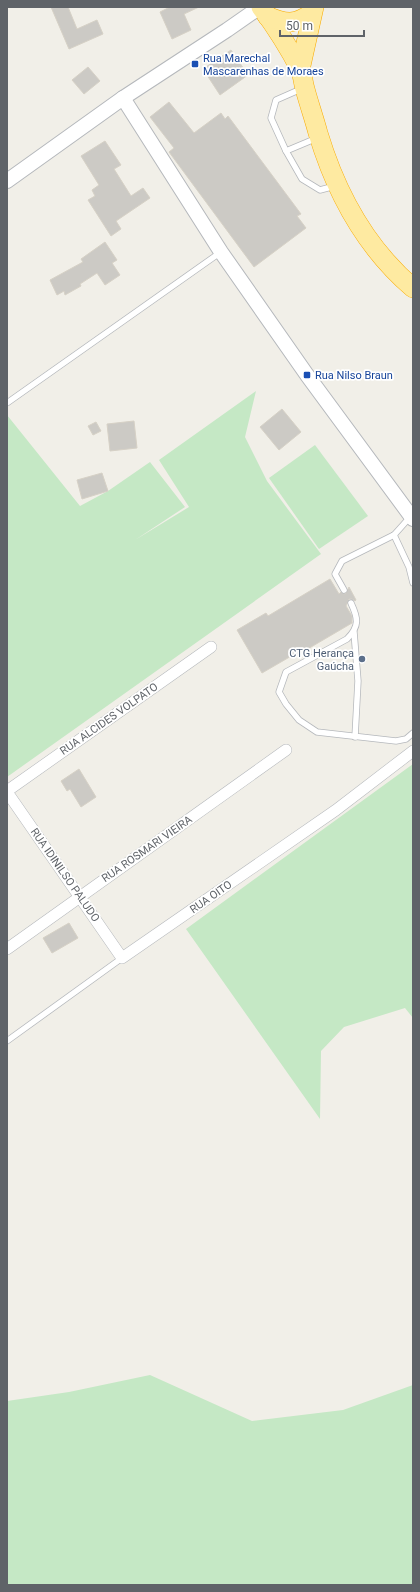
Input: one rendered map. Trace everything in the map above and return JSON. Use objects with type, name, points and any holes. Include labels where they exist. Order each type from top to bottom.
[{"type":"highway","points":[[263,10],[281,22],[291,23],[302,20],[313,10]]},
{"type":"highway","points":[[263,10],[302,79],[319,137],[337,186],[356,222],[387,264],[413,288]]},
{"type":"highway","points":[[302,79],[313,10]]},
{"type":"street","points":[[7,181],[123,98],[227,30],[263,10]]},
{"type":"street","points":[[123,98],[221,252],[307,376],[412,518]]},
{"type":"street","name":"RUA ALCIDES VOLPATO","points":[[7,792],[211,647]]},
{"type":"street","name":"RUA ROSMARI VIEIRA","points":[[7,949],[286,750]]},
{"type":"street","name":"RUA OITO","points":[[122,958],[336,810],[413,751]]},
{"type":"street","name":"RUA IDINILSO PALUDO","points":[[7,792],[122,958]]},
{"type":"lane","points":[[302,79],[276,100],[272,118],[286,151],[302,180],[320,190],[337,186]]},
{"type":"lane","points":[[286,151],[319,137]]},
{"type":"lane","points":[[7,403],[221,252]]},
{"type":"lane","points":[[344,590],[335,574],[342,561],[394,535],[412,518]]},
{"type":"lane","points":[[394,535],[409,567],[413,583]]},
{"type":"lane","points":[[350,603],[357,616],[354,632],[358,682],[355,737]]},
{"type":"lane","points":[[354,632],[347,639],[286,672],[278,692],[300,720],[317,732],[396,741],[406,739],[413,733]]},
{"type":"lane","name":"RUA OITO","points":[[7,1041],[122,958]]},
{"type":"green space","points":[[256,391],[245,437],[267,481],[321,554],[7,777],[7,415],[80,506],[108,491],[150,462],[185,507],[135,540],[189,507],[159,460]]},
{"type":"green space","points":[[315,445],[368,516],[319,549],[269,478]]},
{"type":"green space","points":[[413,764],[413,1018],[405,1008],[344,1027],[321,1051],[320,1119],[186,929]]},
{"type":"green space","points":[[150,1375],[252,1421],[343,1410],[413,1385],[413,1585],[7,1585],[7,1401],[69,1392]]},
{"type":"building","points":[[51,7],[68,7],[77,29],[97,20],[103,34],[69,49]]},
{"type":"building","points":[[170,7],[199,7],[184,14],[191,30],[172,39],[160,12]]},
{"type":"building","points":[[231,50],[248,75],[220,95],[203,69]]},
{"type":"building","points":[[88,67],[100,81],[84,94],[72,80]]},
{"type":"building","points":[[169,102],[194,133],[221,113],[225,119],[228,116],[301,214],[297,216],[306,228],[254,267],[169,152],[174,148],[150,117]]},
{"type":"building","points":[[105,141],[121,165],[114,169],[131,196],[143,188],[150,198],[116,221],[121,229],[111,236],[88,200],[95,196],[92,190],[99,185],[81,156]]},
{"type":"building","points":[[105,242],[117,260],[112,263],[120,275],[105,285],[97,273],[80,284],[81,286],[65,295],[64,291],[57,295],[50,280],[83,262],[81,259]]},
{"type":"building","points":[[282,409],[301,432],[279,450],[260,427]]},
{"type":"building","points":[[134,421],[137,448],[110,451],[107,424]]},
{"type":"building","points":[[96,422],[101,431],[93,435],[88,426]]},
{"type":"building","points":[[102,473],[108,491],[82,499],[77,480]]},
{"type":"building","points":[[330,579],[339,594],[341,592],[344,594],[346,593],[349,587],[356,600],[349,599],[346,606],[352,616],[352,623],[294,657],[293,655],[262,673],[237,630],[266,613],[268,616]]},
{"type":"building","points":[[79,769],[96,797],[81,807],[70,789],[67,791],[61,781]]},
{"type":"building","points":[[69,923],[78,938],[52,953],[43,938]]},
{"type":"place","name":"Rua Marechal Mascarenhas de Moraes","points":[[195,64]]},
{"type":"place","name":"Rua Nilso Braun","points":[[307,375]]},
{"type":"place","name":"CTG Herança Gaúcha","points":[[362,659]]}]
